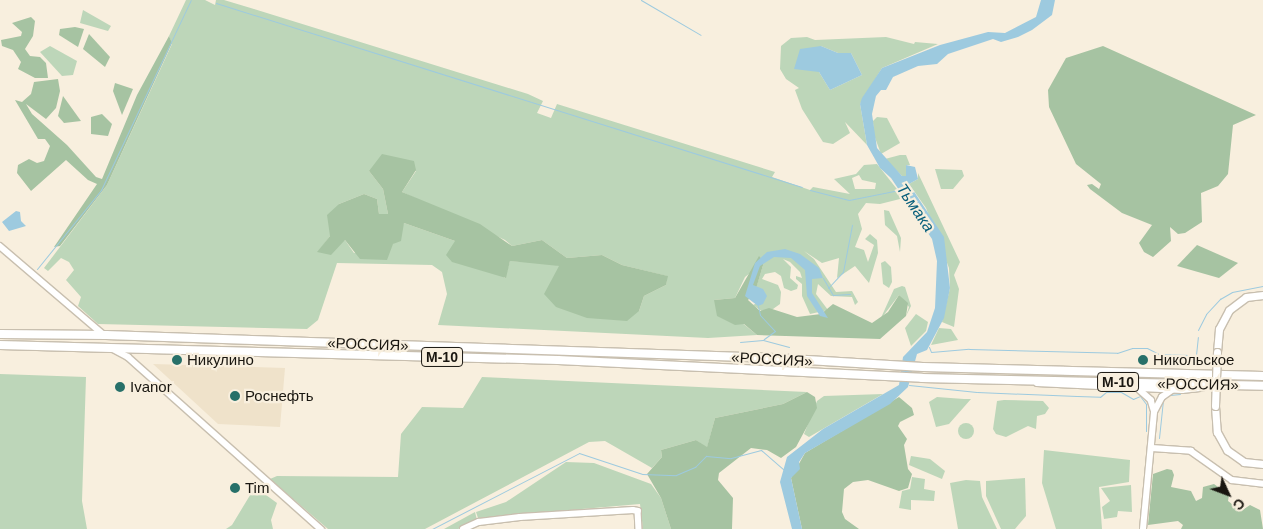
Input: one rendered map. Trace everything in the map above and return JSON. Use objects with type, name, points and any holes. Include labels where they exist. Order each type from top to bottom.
[{"type":"highway","name":"«РОССИЯ»","points":[[0,334],[106,335],[764,358],[923,367],[1263,375]]},
{"type":"highway","name":"«РОССИЯ»","points":[[0,345],[548,360],[922,378],[1260,386]]},
{"type":"main road","points":[[1263,294],[1246,297],[1229,310],[1219,329],[1215,406],[1217,432],[1227,450],[1244,462],[1263,464]]},
{"type":"street","points":[[0,246],[106,335]]},
{"type":"street","points":[[111,348],[128,357],[321,529]]},
{"type":"street","points":[[1012,380],[1054,386],[1172,390],[1224,385]]},
{"type":"street","points":[[1137,389],[1151,400],[1154,412],[1143,526]]},
{"type":"street","points":[[1154,412],[1162,397],[1172,390]]},
{"type":"street","points":[[1152,448],[1191,451],[1232,480],[1263,484]]},
{"type":"street","points":[[463,529],[479,522],[520,517],[633,510],[638,511],[640,529]]},
{"type":"shaded area","name":"Роснефть","points":[[153,364],[285,368],[280,427],[218,424]]},
{"type":"green space","points":[[186,0],[205,0],[215,5],[216,0],[224,0],[528,94],[543,101],[537,113],[551,118],[557,104],[775,172],[772,177],[810,190],[813,187],[850,194],[834,179],[856,174],[864,165],[877,164],[904,198],[880,204],[866,203],[858,214],[862,229],[855,247],[864,250],[868,262],[874,245],[865,239],[870,234],[877,240],[878,253],[869,283],[855,266],[837,278],[839,258],[822,263],[804,251],[814,259],[836,292],[852,291],[858,302],[855,305],[852,297],[831,296],[818,284],[816,294],[828,310],[810,314],[802,296],[802,284],[796,279],[796,276],[802,278],[800,272],[790,262],[783,259],[791,267],[790,278],[798,285],[797,289],[791,291],[784,288],[781,276],[775,272],[765,274],[762,279],[778,285],[781,292],[780,304],[773,309],[763,312],[753,305],[759,302],[756,288],[764,262],[745,277],[735,298],[714,300],[757,335],[708,338],[438,325],[447,294],[442,272],[432,265],[337,263],[318,320],[307,329],[98,324],[78,306],[81,297],[66,280],[74,270],[69,262],[61,258],[48,271],[44,268],[107,185],[172,44],[169,36]],"holes":[[[369,171],[416,171],[402,192],[505,240],[512,246],[542,240],[567,258],[602,255],[622,265],[667,276],[666,285],[644,296],[639,311],[560,266],[548,263],[510,261],[505,278],[455,241],[404,223],[393,244],[354,253],[345,240],[318,252],[330,236],[339,204],[364,194],[377,199],[379,214],[388,214],[383,189]],[[859,175],[862,180],[876,183],[875,189],[855,189],[852,178]]]},
{"type":"green space","points":[[83,10],[111,26],[108,31],[80,23]]},
{"type":"green space","points":[[31,17],[35,21],[33,36],[25,49],[30,56],[40,57],[46,63],[48,78],[35,78],[18,69],[21,62],[13,50],[2,46],[1,40],[21,36],[22,32],[12,23]]},
{"type":"green space","points":[[75,27],[84,29],[78,47],[59,35],[60,29]]},
{"type":"green space","points":[[89,34],[110,57],[105,67],[83,49]]},
{"type":"green space","points":[[169,36],[172,43],[107,185],[60,246],[54,247],[97,184],[88,180],[66,160],[31,191],[17,173],[18,165],[29,159],[37,163],[44,161],[50,146],[45,139],[38,139],[15,100],[22,102],[31,94],[34,82],[58,79],[60,91],[56,108],[46,119],[26,104],[32,114],[67,145],[96,177],[102,179],[137,95]]},
{"type":"green space","points":[[807,37],[815,40],[886,37],[914,44],[915,42],[938,44],[882,68],[860,104],[867,145],[845,122],[850,133],[833,144],[823,142],[802,109],[795,90],[799,88],[786,79],[780,69],[781,46],[791,38]],"holes":[[[821,46],[838,53],[851,53],[862,75],[830,90],[819,72]]]},
{"type":"green space","points":[[50,46],[77,61],[73,75],[62,76],[40,52]]},
{"type":"green space","points":[[1103,46],[1256,115],[1233,125],[1228,174],[1218,186],[1201,193],[1202,222],[1185,233],[1178,234],[1170,227],[1171,241],[1153,257],[1144,252],[1139,243],[1152,225],[1122,213],[1090,189],[1087,185],[1092,184],[1099,189],[1101,184],[1076,164],[1049,107],[1048,90],[1066,58]]},
{"type":"green space","points":[[115,83],[133,89],[122,115],[113,91]]},
{"type":"green space","points":[[63,96],[81,121],[64,123],[58,116]]},
{"type":"green space","points":[[102,114],[112,124],[108,136],[91,134],[91,117]]},
{"type":"green space","points":[[877,117],[887,118],[900,143],[881,154],[874,135],[873,121]]},
{"type":"green space","points":[[382,154],[414,161],[416,170],[402,192],[480,224],[512,246],[542,240],[567,258],[602,255],[622,265],[668,276],[666,285],[644,296],[639,311],[627,321],[587,318],[556,307],[544,294],[559,266],[510,261],[506,278],[452,262],[446,255],[455,241],[404,223],[401,241],[393,244],[387,260],[360,259],[345,240],[331,255],[317,252],[330,236],[327,215],[339,204],[364,194],[377,199],[379,214],[388,214],[383,189],[369,171]]},
{"type":"green space","points":[[906,155],[910,165],[906,165],[906,176],[902,176],[885,159]]},
{"type":"green space","points":[[935,169],[962,170],[964,176],[953,189],[941,189]]},
{"type":"green space","points":[[918,173],[960,262],[954,275],[959,289],[954,327],[942,322],[950,288],[949,268],[926,208],[909,184],[918,179]]},
{"type":"green space","points":[[884,210],[889,211],[901,238],[900,252],[897,236],[885,225]]},
{"type":"green space","points":[[1197,245],[1238,263],[1219,278],[1177,266]]},
{"type":"green space","points":[[759,256],[764,262],[755,292],[748,300],[760,311],[769,308],[797,317],[821,314],[833,304],[872,323],[888,312],[899,295],[908,303],[906,316],[880,339],[757,335],[744,324],[735,325],[717,316],[714,300],[735,298]]},
{"type":"green space","points":[[885,261],[891,267],[892,282],[889,288],[883,284],[881,263]]},
{"type":"green space","points":[[902,286],[905,287],[911,306],[906,316],[909,307],[899,295],[880,320],[894,289]]},
{"type":"green space","points":[[916,314],[928,322],[926,331],[911,346],[905,328]]},
{"type":"green space","points":[[939,328],[951,329],[958,340],[931,345]]},
{"type":"green space","points":[[0,374],[86,377],[82,501],[87,529],[0,529]]},
{"type":"green space","points":[[482,377],[807,392],[783,404],[715,418],[707,448],[696,440],[661,450],[662,457],[652,468],[605,441],[589,442],[425,529],[328,529],[270,479],[277,476],[398,477],[401,434],[422,407],[463,408]]},
{"type":"green space","points":[[807,392],[815,397],[817,408],[796,447],[781,458],[767,450],[751,448],[719,473],[718,480],[733,498],[732,529],[671,529],[661,498],[647,474],[662,457],[661,450],[696,440],[707,447],[715,418],[783,404]]},
{"type":"green space","points":[[883,394],[809,437],[804,434],[817,401],[824,396]]},
{"type":"green space","points":[[899,397],[912,408],[914,415],[900,422],[898,426],[907,439],[904,445],[908,469],[912,474],[908,488],[899,491],[868,480],[853,482],[844,489],[842,512],[845,519],[859,529],[802,529],[791,478],[805,453]]},
{"type":"green space","points":[[937,397],[971,399],[949,424],[936,427],[929,402]]},
{"type":"green space","points":[[997,401],[1043,401],[1049,408],[1045,414],[1037,416],[1036,429],[1028,426],[1006,437],[996,434],[993,429]]},
{"type":"green space","points":[[966,423],[974,431],[966,439],[958,431]]},
{"type":"green space","points":[[1044,450],[1130,460],[1129,482],[1099,487],[1102,529],[1056,529],[1042,483]]},
{"type":"green space","points":[[911,456],[930,459],[945,471],[942,479],[909,465]]},
{"type":"green space","points":[[566,462],[594,463],[651,484],[661,498],[671,529],[643,529],[640,504],[478,518],[476,512],[506,502]]},
{"type":"green space","points":[[1167,469],[1172,470],[1174,475],[1171,487],[1191,491],[1196,501],[1202,498],[1203,487],[1214,484],[1229,495],[1228,501],[1241,511],[1250,505],[1260,510],[1263,529],[1181,529],[1183,525],[1178,521],[1148,525],[1153,474]]},
{"type":"green space","points":[[912,477],[925,479],[924,489],[935,491],[934,501],[911,500],[911,510],[899,508],[902,491],[910,489]]},
{"type":"green space","points":[[1025,478],[1026,516],[1015,529],[1001,529],[986,496],[986,481]]},
{"type":"green space","points":[[966,480],[980,481],[982,497],[997,529],[958,529],[950,483]]},
{"type":"green space","points":[[1131,485],[1132,512],[1118,511],[1117,517],[1104,519],[1102,507],[1110,501],[1101,488]]},
{"type":"green space","points":[[255,487],[277,503],[271,520],[273,529],[226,529],[232,525]]},
{"type":"green space","points":[[475,512],[477,520],[458,529],[444,529]]},
{"type":"water","name":"Тьмака","points":[[1041,0],[1055,0],[1052,15],[1032,30],[1001,42],[993,39],[948,54],[937,64],[918,66],[893,77],[886,90],[881,90],[876,96],[872,114],[877,148],[902,176],[906,176],[906,165],[915,167],[918,179],[909,184],[944,237],[950,288],[944,318],[927,350],[917,354],[908,387],[890,404],[805,453],[799,462],[800,469],[791,478],[802,529],[792,529],[780,482],[787,457],[823,429],[899,385],[903,357],[927,332],[935,308],[937,261],[932,239],[891,178],[880,168],[867,145],[860,104],[862,98],[882,68],[940,45],[988,32],[1005,33],[1036,17]]},
{"type":"water","points":[[821,46],[838,53],[851,53],[862,75],[830,90],[819,72],[794,69],[800,49]]},
{"type":"water","points":[[16,211],[20,212],[21,221],[26,226],[9,231],[2,222]]},
{"type":"water","points":[[785,249],[800,254],[819,268],[823,278],[812,279],[812,293],[828,318],[820,316],[807,296],[805,270],[791,258],[774,257],[760,266],[753,285],[763,289],[767,296],[763,304],[758,306],[745,296],[755,263],[767,252]]},
{"type":"waterway","points":[[37,269],[101,190],[191,0]]},
{"type":"waterway","points":[[641,0],[701,35]]},
{"type":"waterway","points":[[216,3],[802,187]]},
{"type":"waterway","name":"Тьмака","points":[[810,190],[849,200],[899,190]]},
{"type":"waterway","points":[[828,288],[843,272],[852,225]]},
{"type":"waterway","points":[[823,278],[833,295],[850,294]]},
{"type":"waterway","points":[[1198,330],[1206,314],[1220,299],[1232,292],[1263,286]]},
{"type":"waterway","points":[[758,306],[760,315],[775,331],[764,339]]},
{"type":"waterway","points":[[929,347],[931,352],[969,349],[1117,353],[1132,348],[1147,348],[1159,354],[1196,355],[1198,337]]},
{"type":"waterway","points":[[740,342],[763,340],[789,347]]},
{"type":"waterway","points":[[909,385],[977,392],[1100,397],[1106,392],[1121,392],[1133,399],[1140,396],[1146,404],[1146,431]]},
{"type":"waterway","points":[[1170,395],[1180,394]]},
{"type":"waterway","points":[[1159,438],[1163,402]]},
{"type":"waterway","points":[[432,529],[579,453],[642,474],[676,475],[695,467],[706,456],[731,458],[761,450],[784,470]]},
{"type":"place","name":"Никулино","points":[[177,360]]},
{"type":"place","name":"Никольское","points":[[1143,360]]},
{"type":"place","name":"Ivanor","points":[[120,387]]},
{"type":"place","name":"Роснефть","points":[[235,396]]},
{"type":"place","name":"Tim","points":[[235,488]]}]
